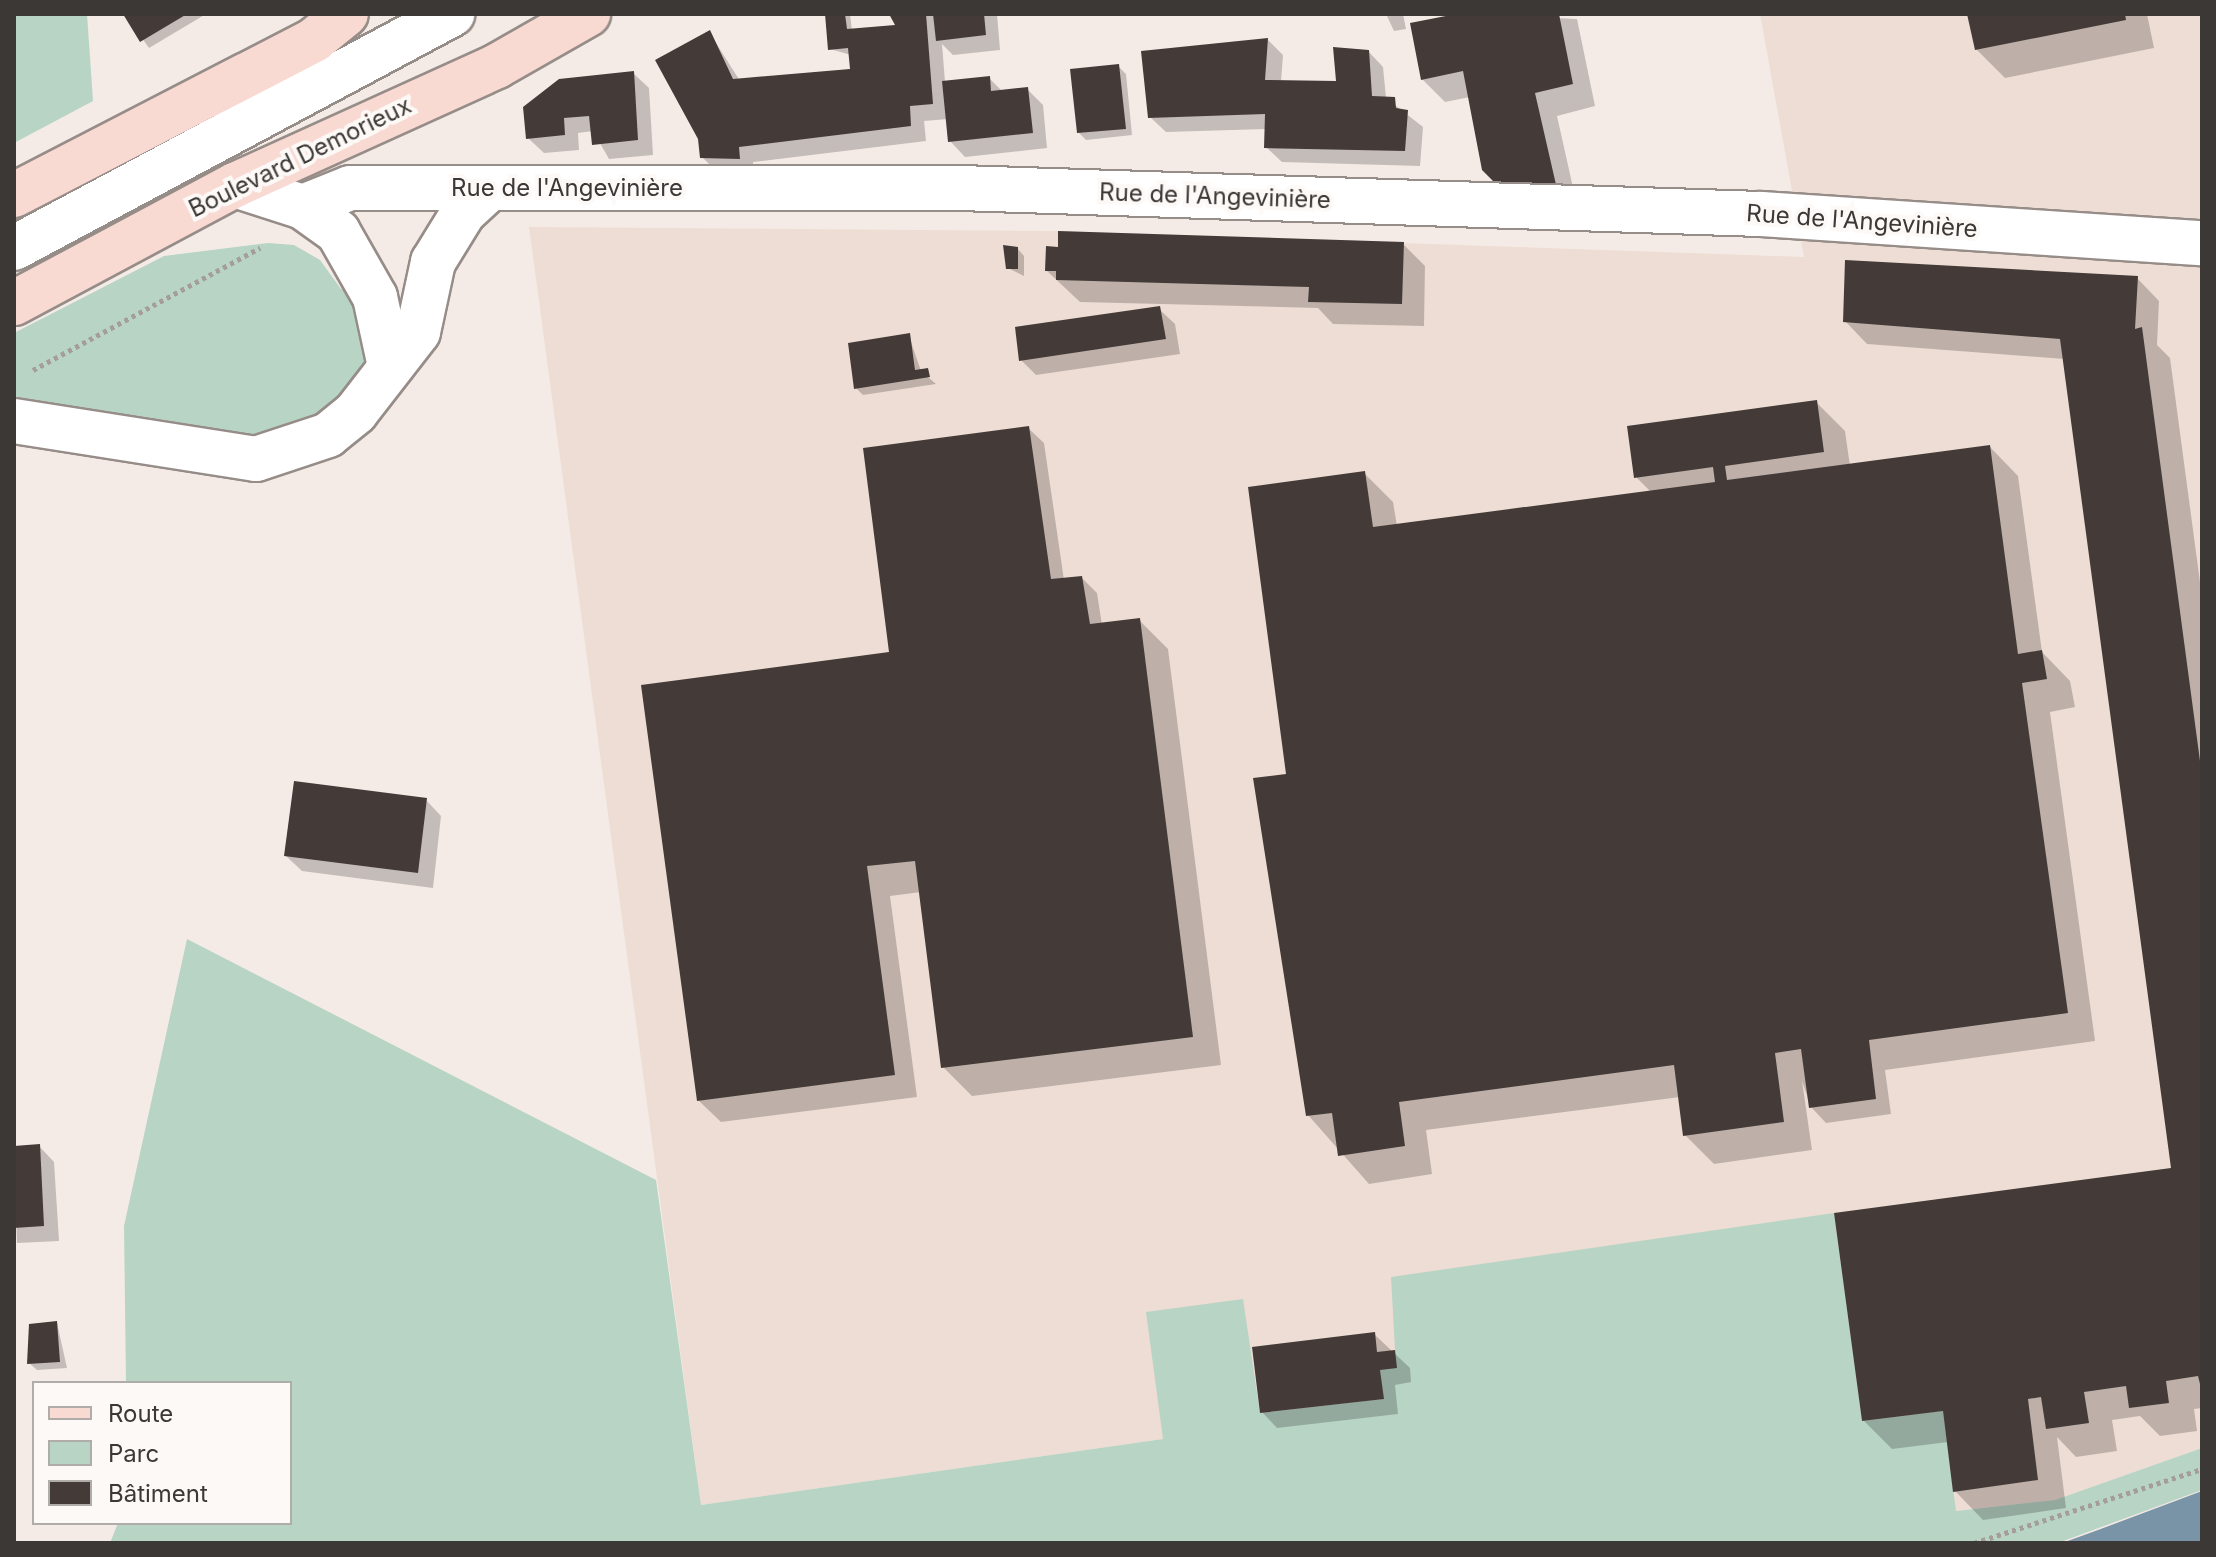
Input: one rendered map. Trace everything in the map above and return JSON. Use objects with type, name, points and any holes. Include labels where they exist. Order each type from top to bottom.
[{"type":"main road","points":[[14,195],[314,40],[346,14]]},
{"type":"main road","name":"Boulevard Demorieux","points":[[14,303],[235,185],[497,66],[588,14]]},
{"type":"street","points":[[14,248],[452,14]]},
{"type":"street","points":[[235,185],[303,207],[338,232],[364,271],[389,362]]},
{"type":"street","name":"Rue de l'Angevinière","points":[[303,207],[350,188],[976,188],[1761,214],[2202,243]]},
{"type":"street","points":[[14,421],[220,457],[278,456],[328,435],[356,412],[389,362],[418,332],[427,276],[446,237],[488,190]]},
{"type":"path","points":[[27,372],[268,243]]},
{"type":"path","points":[[1974,1543],[2202,1469]]},
{"type":"shaded area","points":[[1760,14],[2202,14],[2202,1448],[2055,1500],[1956,1511],[1843,1543],[1163,1439],[701,1505],[529,227],[1058,231],[1804,257]]},
{"type":"green space","points":[[14,14],[87,14],[93,101],[14,143]]},
{"type":"green space","points":[[268,243],[294,245],[320,260],[341,289],[375,297],[389,362],[302,448],[14,421],[14,333],[164,256]]},
{"type":"green space","points":[[187,939],[656,1180],[701,1505],[1163,1439],[1146,1312],[1243,1299],[1260,1413],[1383,1399],[1380,1370],[1395,1350],[1391,1277],[1834,1213],[1862,1421],[1943,1411],[1956,1511],[2055,1500],[2202,1448],[2202,1490],[2058,1543],[110,1543],[117,1525],[292,1525],[292,1381],[126,1381],[124,1226]]},
{"type":"water","points":[[2202,1491],[2202,1543],[2062,1543],[2098,1530]]},
{"type":"building","points":[[123,14],[187,14],[140,42]]},
{"type":"building","points":[[825,14],[845,14],[847,29],[895,25],[889,14],[926,14],[933,104],[910,106],[911,126],[739,147],[740,159],[700,158],[698,139],[655,60],[710,30],[733,79],[850,69],[848,48],[828,50]]},
{"type":"building","points":[[933,14],[984,14],[986,35],[936,41]]},
{"type":"building","points":[[1456,14],[1559,14],[1573,84],[1535,93],[1557,189],[1499,187],[1482,170],[1463,71],[1421,80],[1410,23]]},
{"type":"building","points":[[1967,14],[2125,14],[2126,20],[1975,50]]},
{"type":"building","points":[[1268,38],[1265,80],[1336,81],[1333,47],[1369,50],[1372,96],[1395,97],[1396,108],[1408,110],[1405,151],[1264,148],[1265,114],[1148,118],[1141,51]]},
{"type":"building","points":[[1119,64],[1126,129],[1077,133],[1070,69]]},
{"type":"building","points":[[634,71],[638,140],[592,145],[589,116],[564,118],[565,135],[526,139],[523,107],[559,79]]},
{"type":"building","points":[[990,76],[991,91],[1028,87],[1033,133],[948,142],[942,81]]},
{"type":"building","points":[[1058,231],[1404,242],[1402,304],[1308,302],[1309,287],[1056,280],[1056,271],[1045,271],[1046,246],[1058,247]]},
{"type":"building","points":[[1003,245],[1018,247],[1018,269],[1006,269]]},
{"type":"building","points":[[1845,260],[2138,276],[2135,329],[2142,327],[2202,776],[2202,1392],[2198,1376],[2166,1381],[2169,1403],[2129,1408],[2126,1386],[2084,1392],[2089,1423],[2046,1429],[2041,1397],[2028,1399],[2038,1480],[1953,1492],[1943,1411],[1862,1421],[1834,1213],[2171,1168],[2060,339],[1843,322]]},
{"type":"building","points":[[1160,306],[1166,339],[1019,361],[1015,327]]},
{"type":"building","points":[[910,333],[915,370],[928,368],[930,377],[854,389],[848,343]]},
{"type":"building","points":[[1817,400],[1824,452],[1725,466],[1727,480],[1990,445],[2018,654],[2042,650],[2047,679],[2022,683],[2068,1013],[1869,1040],[1876,1099],[1809,1108],[1801,1049],[1775,1053],[1784,1122],[1683,1136],[1674,1065],[1399,1102],[1405,1146],[1338,1156],[1332,1113],[1306,1116],[1253,778],[1286,774],[1248,487],[1365,471],[1373,527],[1715,482],[1713,467],[1634,478],[1627,426]]},
{"type":"building","points":[[1029,426],[1051,579],[1082,576],[1090,624],[1140,618],[1193,1037],[941,1068],[915,861],[867,866],[895,1075],[697,1101],[641,685],[889,652],[863,448]]},
{"type":"building","points":[[294,781],[427,798],[418,873],[284,856]]},
{"type":"building","points":[[40,1144],[44,1226],[14,1228],[14,1146]]},
{"type":"building","points":[[57,1321],[60,1362],[27,1364],[29,1324]]},
{"type":"building","points":[[1375,1332],[1377,1352],[1395,1350],[1397,1368],[1380,1370],[1384,1399],[1260,1413],[1252,1347]]}]
